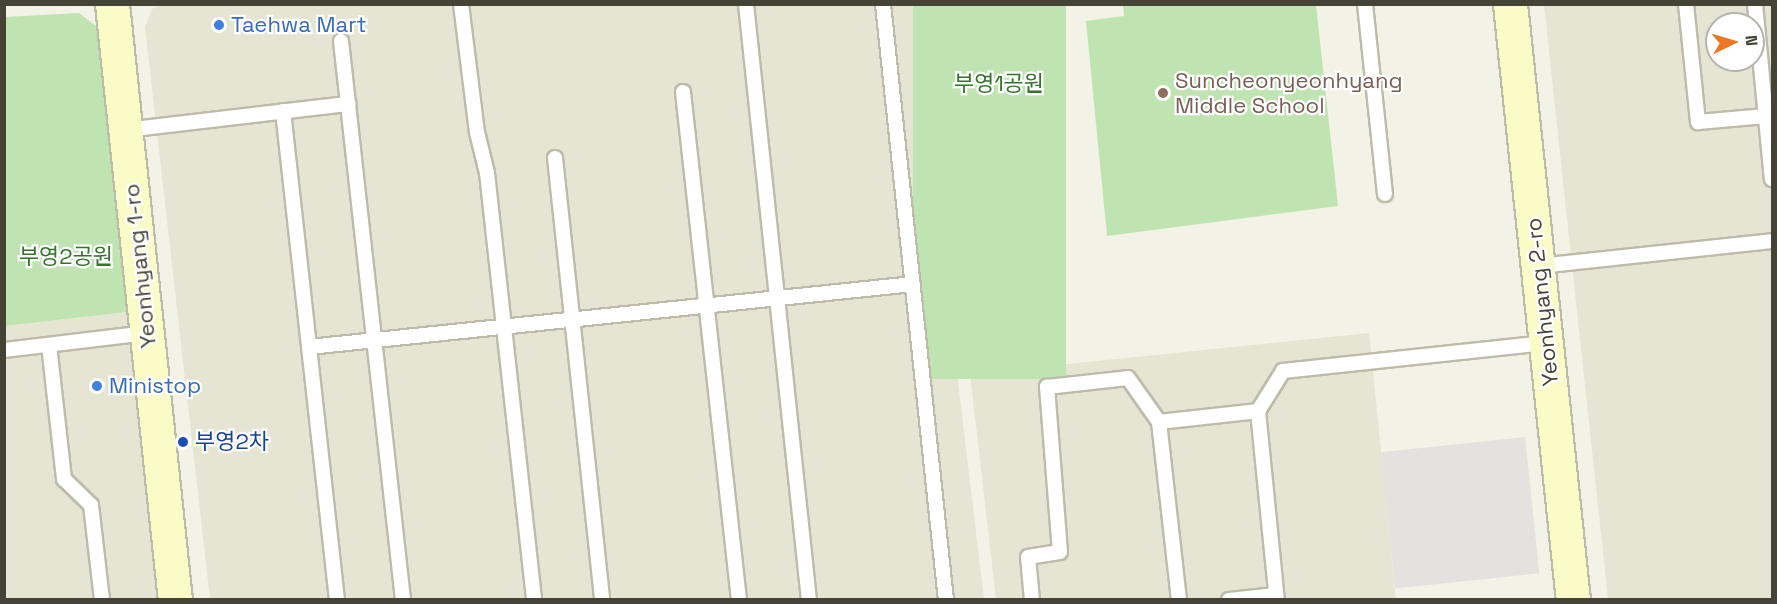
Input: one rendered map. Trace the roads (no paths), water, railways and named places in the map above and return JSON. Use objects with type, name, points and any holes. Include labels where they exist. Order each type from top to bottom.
[{"type":"street","name":"Yeonhyang 1-ro","points":[[112,4],[175,600]]},
{"type":"street","name":"Yeonhyang 2-ro","points":[[1510,4],[1573,600]]},
{"type":"lane","points":[[461,4],[504,326],[534,600]]},
{"type":"lane","points":[[746,4],[809,600]]},
{"type":"lane","points":[[883,4],[946,600]]},
{"type":"lane","points":[[1365,4],[1385,194]]},
{"type":"lane","points":[[1686,4],[1698,122],[1766,116]]},
{"type":"lane","points":[[1755,4],[1773,178]]},
{"type":"lane","points":[[341,41],[403,600]]},
{"type":"lane","points":[[683,92],[739,600]]},
{"type":"lane","points":[[126,130],[348,104]]},
{"type":"lane","points":[[283,111],[337,600]]},
{"type":"lane","points":[[555,158],[602,600]]},
{"type":"lane","points":[[1539,266],[1773,241]]},
{"type":"lane","points":[[309,347],[913,284]]},
{"type":"lane","points":[[4,350],[146,333]]},
{"type":"lane","points":[[1229,600],[1276,597],[1258,411],[1283,371],[1546,343]]},
{"type":"lane","points":[[49,345],[64,479],[91,505],[102,600]]},
{"type":"lane","points":[[1032,600],[1028,557],[1059,552],[1047,387],[1128,378],[1159,422],[1179,600]]},
{"type":"lane","points":[[1159,422],[1258,411]]},
{"type":"place","name":"Taehwa Mart","points":[[219,25]]},
{"type":"place","name":"Suncheonyeonhyang Middle School","points":[[1163,93]]},
{"type":"place","name":"Ministop","points":[[97,386]]},
{"type":"place","name":"부영2차","points":[[183,442]]},
{"type":"park label","name":"부영1공원","points":[[999,84]]},
{"type":"park label","name":"부영2공원","points":[[66,257]]}]
